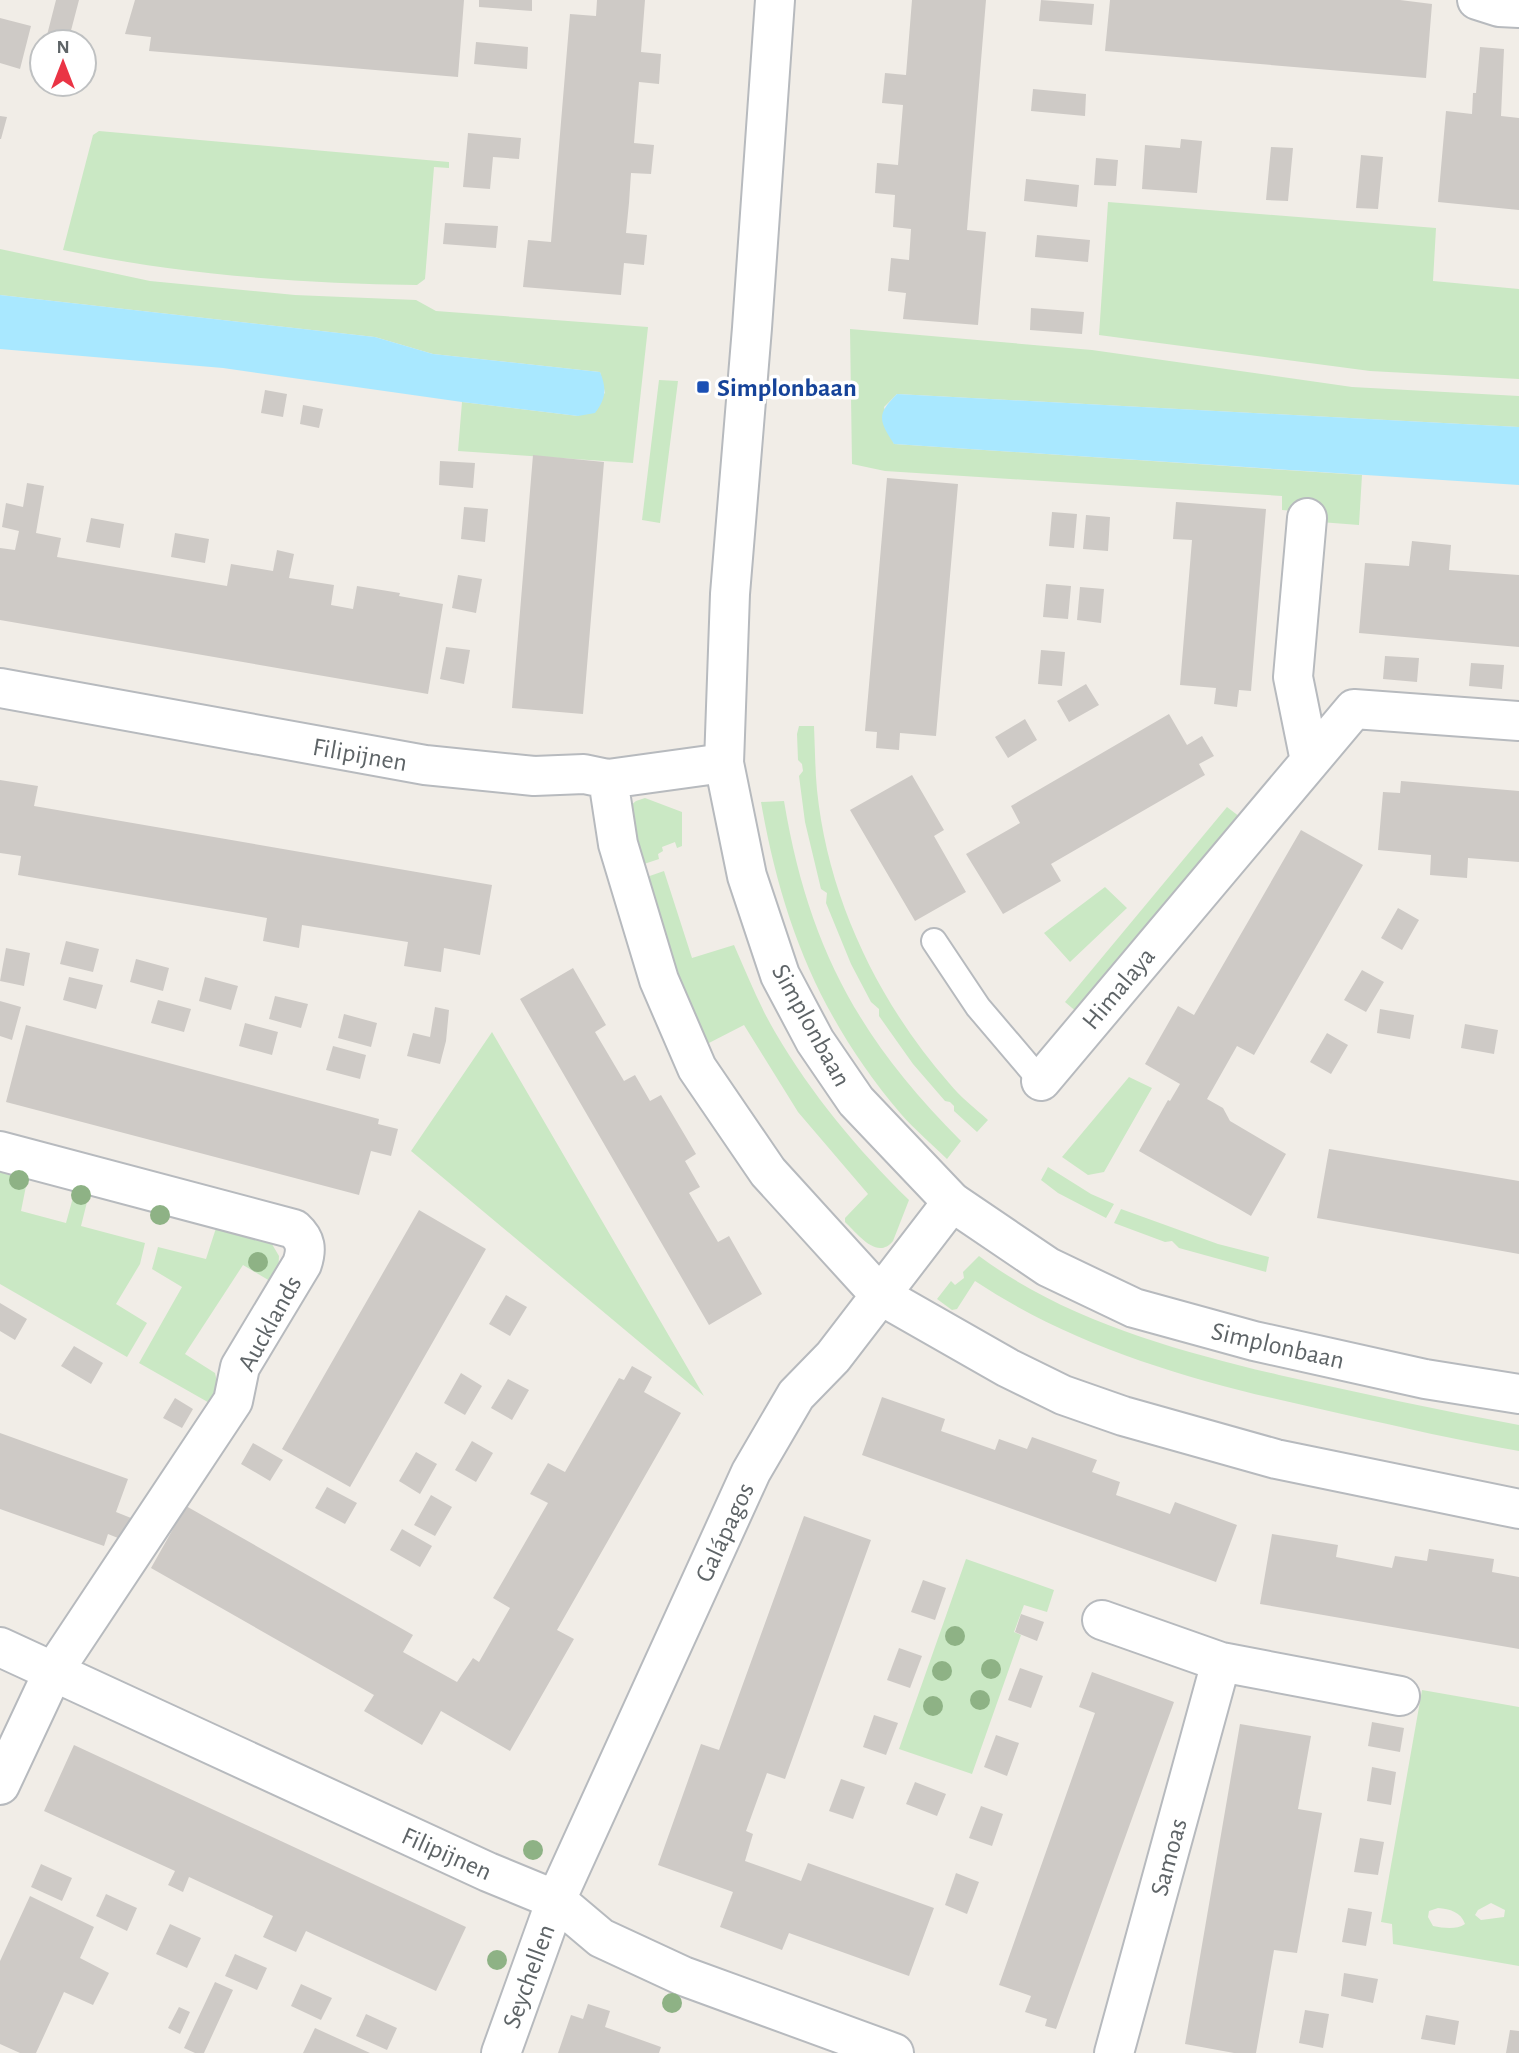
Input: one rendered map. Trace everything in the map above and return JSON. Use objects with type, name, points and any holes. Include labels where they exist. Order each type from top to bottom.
[{"type":"street","name":"Simplonbaan","points":[[775,0],[730,594],[724,763],[747,876],[780,975],[815,1041],[856,1101],[952,1202],[1048,1267],[1134,1308],[1267,1344],[1425,1379],[1519,1394]]},
{"type":"street","points":[[1477,0],[1499,7],[1519,8]]},
{"type":"street","points":[[1307,518],[1293,677],[1310,761]]},
{"type":"street","name":"Filipijnen","points":[[0,688],[425,765],[534,776],[584,774],[608,779],[724,763]]},
{"type":"street","name":"Himalaya","points":[[1041,1081],[1354,709],[1519,721]]},
{"type":"street","points":[[608,779],[618,844],[655,968],[697,1068],[768,1172],[880,1295],[1008,1368],[1063,1395],[1123,1416],[1276,1459],[1519,1509]]},
{"type":"street","name":"Aucklands","points":[[0,1151],[294,1229],[305,1242],[306,1253],[240,1367],[233,1401],[53,1672],[0,1785]]},
{"type":"street","name":"Galápagos","points":[[556,1900],[751,1472],[796,1395],[833,1357],[952,1202]]},
{"type":"street","points":[[1102,1620],[1221,1662],[1400,1696]]},
{"type":"street","name":"Filipijnen","points":[[0,1647],[488,1872],[556,1900],[601,1938],[683,1976],[894,2053]]},
{"type":"street","name":"Samoas","points":[[1114,2053],[1221,1662]]},
{"type":"street","name":"Seychellen","points":[[501,2053],[556,1900]]},
{"type":"lane","name":"Himalaya","points":[[934,941],[978,1007],[1041,1081]]},
{"type":"green space","points":[[99,131],[449,162],[449,168],[434,167],[425,279],[417,285],[239,276],[151,266],[63,250],[93,135]]},
{"type":"green space","points":[[1108,202],[1436,228],[1433,281],[1519,289],[1519,379],[1370,371],[1099,335]]},
{"type":"green space","points":[[0,249],[150,281],[295,295],[416,300],[436,311],[648,327],[633,463],[458,451],[462,402],[578,416],[605,393],[600,372],[433,354],[375,337],[0,295]]},
{"type":"green space","points":[[850,329],[1092,350],[1352,387],[1519,396],[1519,427],[897,394],[884,407],[894,444],[1362,475],[1359,525],[1320,522],[1321,513],[1282,510],[1282,496],[885,471],[852,464]]},
{"type":"green space","points":[[659,380],[678,381],[660,523],[642,520]]},
{"type":"green space","points":[[799,726],[814,726],[817,790],[823,830],[832,870],[860,947],[900,1018],[923,1052],[958,1093],[988,1120],[977,1132],[954,1111],[954,1106],[945,1101],[913,1064],[879,1016],[879,1009],[871,1002],[851,964],[826,903],[827,893],[821,889],[805,822],[799,776],[803,771],[798,760]]},
{"type":"green space","points":[[645,798],[682,812],[682,846],[677,848],[675,842],[662,847],[663,851],[658,854],[659,859],[638,866],[630,806]]},
{"type":"green space","points":[[784,801],[794,853],[823,945],[866,1026],[893,1065],[961,1141],[947,1159],[906,1120],[873,1079],[848,1043],[809,968],[780,889],[761,802]]},
{"type":"green space","points":[[1227,807],[1240,817],[1078,1013],[1065,1002]]},
{"type":"green space","points":[[664,871],[692,958],[734,945],[769,1022],[804,1078],[871,1161],[909,1200],[893,1241],[887,1246],[874,1247],[845,1222],[845,1218],[868,1194],[798,1112],[744,1025],[707,1044],[703,1041],[641,879]]},
{"type":"green space","points":[[1105,887],[1127,908],[1070,962],[1044,933]]},
{"type":"green space","points":[[492,1032],[704,1396],[411,1151]]},
{"type":"green space","points":[[1129,1077],[1152,1088],[1104,1172],[1088,1175],[1062,1157]]},
{"type":"green space","points":[[1048,1167],[1091,1194],[1114,1204],[1106,1218],[1058,1193],[1041,1180]]},
{"type":"green space","points":[[0,1168],[28,1176],[21,1211],[66,1223],[75,1190],[89,1194],[81,1226],[145,1243],[140,1264],[116,1304],[147,1323],[127,1357],[0,1284]]},
{"type":"green space","points":[[1121,1209],[1218,1244],[1269,1257],[1266,1272],[1179,1248],[1172,1241],[1165,1242],[1114,1223]]},
{"type":"green space","points":[[217,1225],[269,1239],[279,1256],[278,1276],[270,1281],[243,1265],[185,1354],[215,1373],[220,1395],[213,1405],[139,1363],[182,1287],[152,1269],[158,1247],[206,1259]]},
{"type":"green space","points":[[979,1256],[1013,1279],[1085,1316],[1162,1344],[1279,1375],[1519,1425],[1519,1451],[1246,1392],[1152,1365],[1062,1329],[975,1281],[957,1309],[952,1310],[937,1299],[951,1281],[955,1285],[964,1278],[963,1272]]},
{"type":"green space","points":[[966,1559],[1054,1590],[1047,1612],[1024,1605],[1014,1632],[1021,1635],[972,1774],[899,1749]]},
{"type":"green space","points":[[1422,1690],[1519,1707],[1519,1966],[1393,1944],[1392,1924],[1381,1922]],"holes":[[[1491,1903],[1505,1910],[1504,1917],[1481,1920],[1475,1915],[1478,1910]],[[1438,1908],[1454,1912],[1465,1924],[1454,1928],[1433,1926],[1428,1917],[1429,1911]]]},
{"type":"water","points":[[0,295],[375,337],[433,354],[600,372],[604,394],[595,413],[578,416],[223,368],[0,349]]},
{"type":"water","points":[[897,394],[1519,427],[1519,485],[894,444],[882,418],[886,407]]},
{"type":"building","points":[[56,0],[79,0],[72,28],[49,28]]},
{"type":"building","points":[[135,0],[464,0],[458,77],[149,51],[151,37],[125,34]]},
{"type":"building","points":[[479,0],[532,0],[532,11],[479,7]]},
{"type":"building","points":[[597,0],[645,0],[641,52],[661,54],[659,84],[639,82],[634,143],[654,145],[651,174],[631,173],[626,233],[647,235],[644,265],[624,263],[621,295],[523,287],[528,240],[551,242],[570,14],[596,16]]},
{"type":"building","points":[[912,0],[986,0],[967,230],[986,232],[978,325],[903,319],[906,293],[888,291],[891,258],[909,260],[911,229],[893,227],[895,195],[875,193],[877,163],[898,165],[903,105],[882,103],[885,73],[906,75]]},
{"type":"building","points":[[1041,0],[1094,4],[1092,25],[1039,21]]},
{"type":"building","points":[[1110,0],[1400,0],[1432,4],[1426,78],[1105,51]]},
{"type":"building","points":[[0,18],[31,26],[28,28],[20,69],[0,63]]},
{"type":"building","points":[[476,42],[528,47],[527,69],[474,64]]},
{"type":"building","points":[[1480,47],[1504,49],[1501,116],[1519,118],[1519,210],[1438,202],[1446,111],[1472,114]]},
{"type":"building","points":[[1033,89],[1086,94],[1085,116],[1031,111]]},
{"type":"building","points":[[0,116],[7,117],[1,139],[0,139]]},
{"type":"building","points":[[468,133],[521,138],[519,159],[493,157],[490,189],[463,187]]},
{"type":"building","points":[[1181,139],[1202,141],[1197,193],[1142,189],[1145,145],[1180,148]]},
{"type":"building","points":[[1271,147],[1293,148],[1288,201],[1266,200]]},
{"type":"building","points":[[1361,155],[1383,157],[1378,209],[1356,208]]},
{"type":"building","points":[[1096,158],[1118,160],[1116,186],[1094,185]]},
{"type":"building","points":[[1026,179],[1079,185],[1077,207],[1024,201]]},
{"type":"building","points":[[445,223],[498,226],[496,248],[443,244]]},
{"type":"building","points":[[1037,235],[1090,240],[1088,262],[1035,257]]},
{"type":"building","points":[[1031,308],[1084,312],[1082,334],[1030,330]]},
{"type":"building","points":[[265,390],[287,394],[283,417],[261,413]]},
{"type":"building","points":[[303,405],[323,409],[319,428],[300,424]]},
{"type":"building","points":[[533,455],[604,462],[583,714],[512,708]]},
{"type":"building","points":[[440,461],[475,463],[473,488],[439,485]]},
{"type":"building","points":[[887,478],[958,484],[936,736],[900,733],[899,750],[876,748],[877,732],[865,731]]},
{"type":"building","points":[[27,483],[44,486],[36,533],[61,538],[57,557],[227,586],[231,564],[273,571],[277,550],[294,554],[289,578],[334,585],[331,605],[353,609],[357,586],[443,604],[428,694],[0,620],[0,548],[15,550],[19,531],[2,527],[6,503],[23,507]]},
{"type":"building","points":[[1176,502],[1266,509],[1251,691],[1239,690],[1237,707],[1214,704],[1216,688],[1180,685],[1192,540],[1173,539]]},
{"type":"building","points":[[464,507],[488,509],[485,542],[461,539]]},
{"type":"building","points":[[1052,512],[1077,514],[1074,548],[1049,546]]},
{"type":"building","points":[[1086,515],[1110,517],[1108,551],[1083,549]]},
{"type":"building","points":[[91,518],[124,524],[120,548],[86,542]]},
{"type":"building","points":[[175,533],[209,539],[205,563],[171,557]]},
{"type":"building","points":[[1412,541],[1451,545],[1449,570],[1519,575],[1519,647],[1359,633],[1365,563],[1409,566]]},
{"type":"building","points":[[458,575],[482,579],[476,613],[452,608]]},
{"type":"building","points":[[1046,584],[1071,586],[1068,619],[1043,617]]},
{"type":"building","points":[[1080,587],[1104,589],[1101,623],[1077,620]]},
{"type":"building","points":[[446,647],[470,650],[464,684],[440,679]]},
{"type":"building","points":[[1041,650],[1065,652],[1062,686],[1038,684]]},
{"type":"building","points":[[1385,656],[1419,658],[1417,682],[1383,679]]},
{"type":"building","points":[[1471,663],[1504,665],[1502,689],[1469,686]]},
{"type":"building","points":[[1086,684],[1099,705],[1069,722],[1057,701]]},
{"type":"building","points":[[1169,714],[1187,745],[1202,736],[1214,756],[1199,764],[1205,775],[1051,864],[1061,881],[1003,914],[966,854],[1020,823],[1011,806]]},
{"type":"building","points":[[1025,719],[1037,740],[1008,758],[995,737]]},
{"type":"building","points":[[912,775],[944,830],[934,836],[966,892],[915,921],[850,810]]},
{"type":"building","points":[[0,780],[38,786],[34,806],[492,885],[480,955],[444,948],[441,972],[404,966],[408,942],[302,925],[299,948],[263,941],[267,918],[18,875],[21,856],[0,853]]},
{"type":"building","points":[[1401,781],[1519,791],[1519,862],[1468,858],[1467,878],[1430,875],[1431,855],[1378,850],[1383,792],[1400,793]]},
{"type":"building","points":[[1301,830],[1363,865],[1254,1055],[1237,1046],[1207,1099],[1223,1108],[1230,1121],[1286,1154],[1251,1216],[1139,1151],[1180,1084],[1145,1064],[1178,1006],[1194,1015]]},
{"type":"building","points":[[1398,908],[1419,920],[1402,950],[1381,938]]},
{"type":"building","points":[[66,941],[99,949],[93,972],[60,964]]},
{"type":"building","points":[[6,948],[30,953],[24,986],[0,981]]},
{"type":"building","points":[[136,959],[169,968],[163,991],[130,982]]},
{"type":"building","points":[[573,968],[606,1025],[595,1032],[624,1081],[635,1075],[650,1101],[661,1095],[696,1154],[685,1161],[700,1187],[689,1193],[718,1242],[729,1236],[762,1294],[709,1325],[520,999]]},
{"type":"building","points":[[1362,970],[1384,982],[1366,1012],[1344,1000]]},
{"type":"building","points":[[69,977],[103,985],[96,1009],[63,1000]]},
{"type":"building","points":[[205,977],[238,986],[231,1010],[199,1001]]},
{"type":"building","points":[[275,996],[308,1004],[301,1028],[269,1019]]},
{"type":"building","points":[[158,1000],[191,1009],[184,1032],[151,1023]]},
{"type":"building","points":[[0,1001],[21,1007],[12,1040],[0,1036]]},
{"type":"building","points":[[435,1007],[449,1010],[446,1041],[440,1064],[407,1056],[413,1033],[430,1037]]},
{"type":"building","points":[[1380,1009],[1414,1015],[1410,1039],[1377,1033]]},
{"type":"building","points":[[344,1014],[377,1023],[371,1047],[338,1038]]},
{"type":"building","points":[[245,1023],[278,1032],[272,1055],[239,1046]]},
{"type":"building","points":[[1465,1024],[1498,1030],[1494,1054],[1461,1048]]},
{"type":"building","points":[[26,1025],[379,1119],[378,1124],[398,1129],[391,1156],[371,1151],[359,1195],[6,1102]]},
{"type":"building","points":[[1327,1033],[1348,1045],[1331,1074],[1310,1062]]},
{"type":"building","points":[[333,1046],[366,1055],[360,1079],[326,1070]]},
{"type":"building","points":[[1329,1149],[1519,1181],[1519,1254],[1317,1218]]},
{"type":"building","points":[[419,1210],[486,1249],[350,1487],[282,1449]]},
{"type":"building","points":[[506,1295],[527,1307],[510,1336],[489,1324]]},
{"type":"building","points":[[0,1303],[27,1319],[15,1340],[0,1331]]},
{"type":"building","points":[[74,1346],[103,1363],[91,1384],[61,1366]]},
{"type":"building","points":[[632,1366],[652,1377],[644,1392],[681,1413],[557,1630],[574,1639],[510,1751],[441,1711],[422,1745],[364,1711],[374,1695],[151,1568],[186,1506],[413,1635],[403,1652],[457,1682],[473,1658],[479,1662],[510,1608],[493,1598],[548,1503],[530,1494],[548,1463],[565,1472],[619,1378],[624,1380]]},
{"type":"building","points":[[461,1373],[482,1386],[465,1415],[444,1403]]},
{"type":"building","points":[[508,1379],[529,1390],[512,1420],[491,1408]]},
{"type":"building","points":[[882,1397],[945,1419],[941,1431],[995,1450],[999,1439],[1027,1449],[1032,1437],[1097,1460],[1092,1472],[1120,1482],[1116,1495],[1170,1514],[1175,1502],[1237,1525],[1216,1582],[862,1455]]},
{"type":"building","points":[[175,1398],[193,1409],[182,1428],[163,1418]]},
{"type":"building","points":[[0,1433],[128,1479],[116,1512],[131,1518],[123,1540],[108,1534],[104,1546],[0,1509]]},
{"type":"building","points":[[472,1441],[493,1453],[476,1482],[455,1470]]},
{"type":"building","points":[[253,1443],[283,1460],[270,1481],[241,1464]]},
{"type":"building","points":[[416,1452],[437,1464],[420,1494],[399,1481]]},
{"type":"building","points":[[327,1487],[357,1503],[345,1524],[315,1508]]},
{"type":"building","points":[[431,1495],[452,1507],[435,1536],[414,1525]]},
{"type":"building","points":[[804,1516],[871,1540],[785,1779],[767,1773],[746,1831],[753,1834],[745,1861],[801,1881],[808,1863],[934,1908],[909,1976],[789,1933],[782,1950],[720,1927],[733,1892],[658,1865],[701,1744],[719,1750]]},
{"type":"building","points":[[402,1529],[432,1546],[420,1567],[390,1550]]},
{"type":"building","points":[[1272,1534],[1338,1545],[1336,1557],[1392,1568],[1395,1556],[1427,1561],[1429,1549],[1494,1559],[1492,1572],[1519,1577],[1519,1649],[1260,1604]]},
{"type":"building","points":[[923,1580],[946,1588],[935,1620],[911,1612]]},
{"type":"building","points":[[1021,1614],[1044,1622],[1037,1641],[1015,1632]]},
{"type":"building","points":[[899,1648],[922,1656],[910,1688],[887,1680]]},
{"type":"building","points":[[1020,1668],[1043,1676],[1031,1708],[1008,1700]]},
{"type":"building","points":[[1092,1672],[1174,1702],[1056,2029],[1045,2026],[1047,2019],[1025,2012],[1031,1996],[999,1985],[1095,1713],[1079,1707]]},
{"type":"building","points":[[874,1715],[898,1723],[886,1755],[863,1747]]},
{"type":"building","points":[[1372,1722],[1404,1728],[1400,1752],[1368,1746]]},
{"type":"building","points":[[1240,1724],[1311,1736],[1298,1809],[1322,1813],[1297,1953],[1274,1950],[1256,2053],[1234,2053],[1185,2044]]},
{"type":"building","points":[[996,1735],[1019,1743],[1007,1776],[984,1767]]},
{"type":"building","points":[[74,1745],[466,1927],[436,1991],[306,1931],[296,1952],[263,1937],[273,1916],[189,1877],[183,1892],[168,1885],[175,1871],[44,1811]]},
{"type":"building","points":[[1372,1767],[1396,1772],[1391,1805],[1367,1801]]},
{"type":"building","points":[[841,1779],[865,1787],[853,1819],[829,1811]]},
{"type":"building","points":[[915,1782],[946,1794],[937,1816],[906,1804]]},
{"type":"building","points":[[981,1806],[1003,1814],[992,1846],[969,1838]]},
{"type":"building","points":[[1360,1838],[1384,1842],[1378,1875],[1354,1872]]},
{"type":"building","points":[[41,1864],[72,1878],[62,1901],[31,1887]]},
{"type":"building","points":[[956,1873],[979,1882],[967,1914],[945,1905]]},
{"type":"building","points":[[106,1894],[137,1908],[127,1931],[96,1916]]},
{"type":"building","points":[[30,1896],[94,1927],[80,1958],[109,1973],[93,2005],[64,1992],[36,2053],[20,2053],[0,2044],[0,1961]]},
{"type":"building","points":[[1348,1908],[1372,1912],[1366,1946],[1342,1942]]},
{"type":"building","points":[[170,1924],[201,1938],[187,1968],[156,1954]]},
{"type":"building","points":[[235,1954],[267,1968],[257,1990],[225,1976]]},
{"type":"building","points":[[1344,1973],[1378,1979],[1373,2003],[1341,1996]]},
{"type":"building","points":[[215,1982],[233,1990],[204,2053],[195,2053],[184,2048]]},
{"type":"building","points":[[301,1984],[332,1998],[321,2020],[291,2006]]},
{"type":"building","points":[[588,2004],[610,2011],[605,2027],[661,2047],[659,2053],[558,2053],[571,2015],[583,2019]]},
{"type":"building","points":[[179,2007],[190,2012],[180,2034],[168,2028]]},
{"type":"building","points":[[1305,2010],[1329,2014],[1323,2048],[1299,2043]]},
{"type":"building","points":[[366,2014],[397,2028],[387,2050],[356,2036]]},
{"type":"building","points":[[1426,2015],[1459,2021],[1455,2045],[1421,2039]]},
{"type":"building","points":[[315,2028],[370,2053],[303,2053]]},
{"type":"building","points":[[1510,2030],[1519,2031],[1519,2053],[1506,2053]]},
{"type":"place","name":"Simplonbaan","points":[[703,387]]}]
